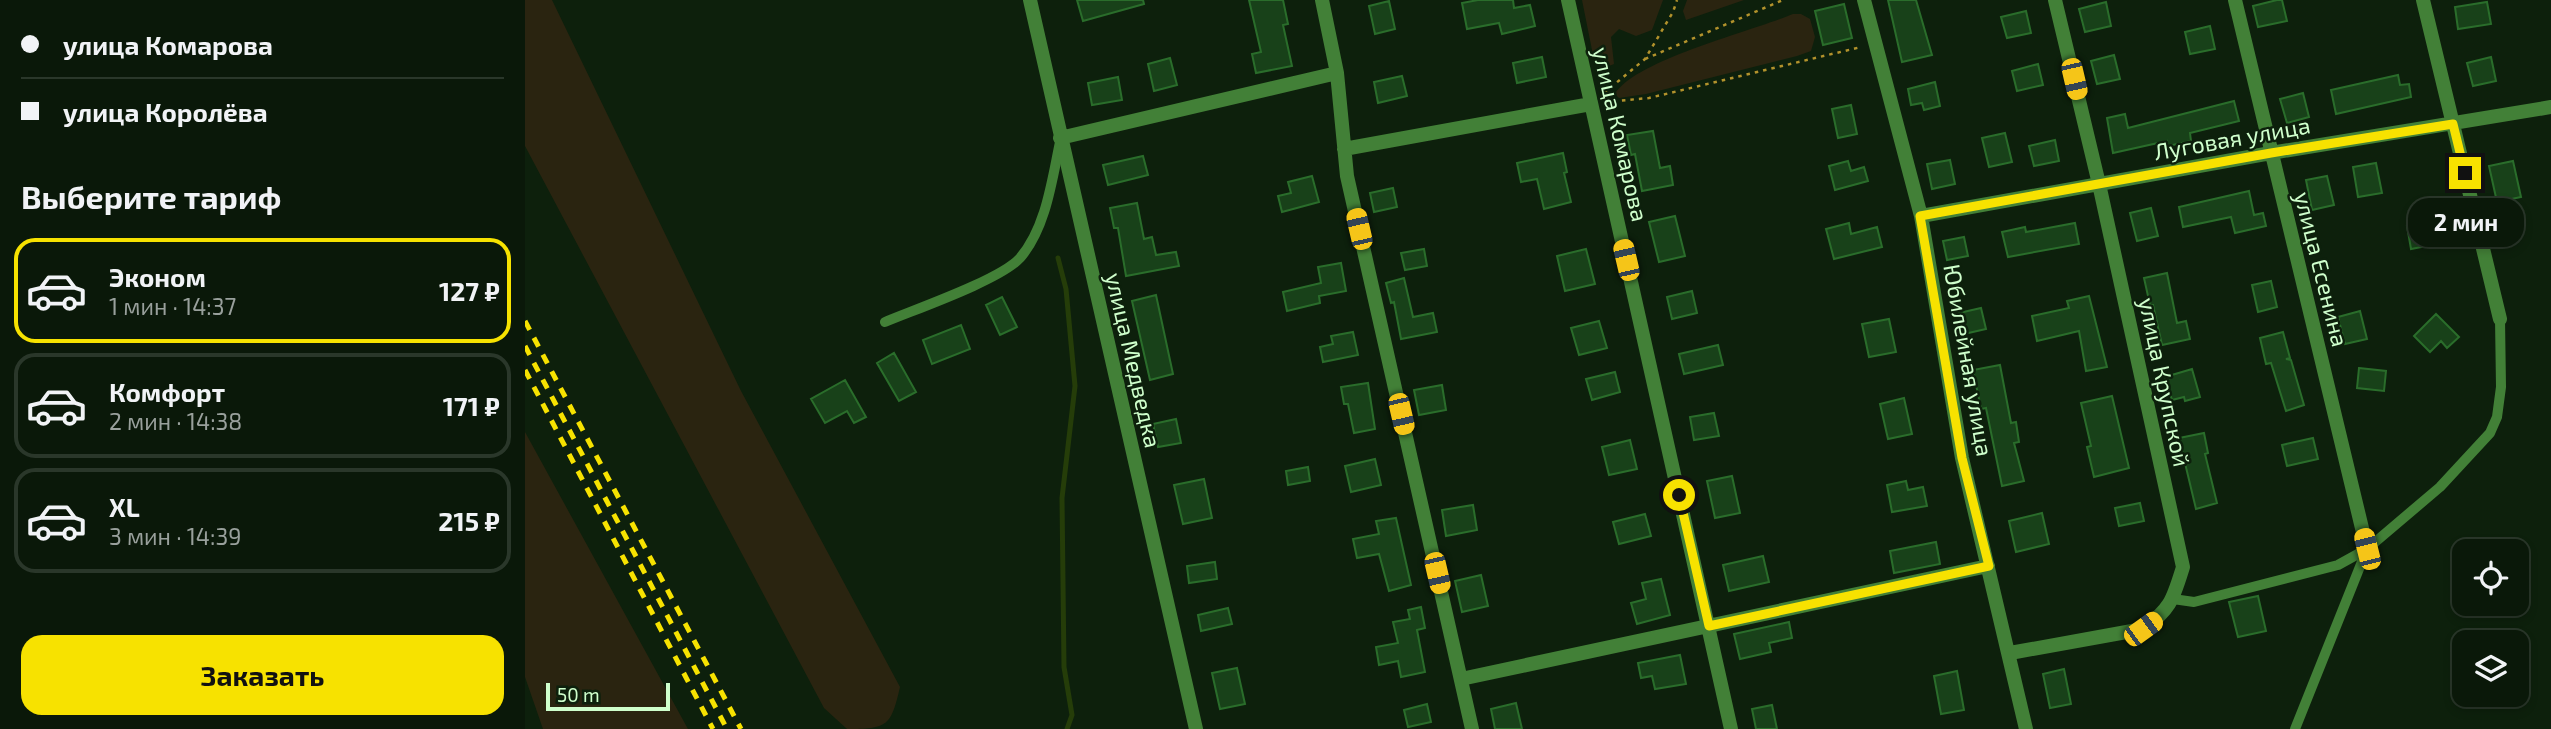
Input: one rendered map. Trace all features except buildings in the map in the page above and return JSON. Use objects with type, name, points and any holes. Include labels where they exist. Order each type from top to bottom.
[{"type":"street","name":"улица Медведка","points":[[1030,0],[1196,729]]},
{"type":"street","points":[[1322,0],[1337,73],[1347,176],[1472,729]]},
{"type":"street","name":"улица Комарова","points":[[1568,0],[1731,729]]},
{"type":"street","name":"Юбилейная улица","points":[[1864,0],[1920,216],[1962,458],[2026,729]]},
{"type":"street","name":"улица Крупской","points":[[2010,653],[2143,629],[2161,616],[2173,599],[2183,567],[2099,184],[2055,0]]},
{"type":"street","name":"улица Есенина","points":[[2235,0],[2367,549]]},
{"type":"street","points":[[2423,0],[2500,319]]},
{"type":"street","points":[[1061,138],[1337,73]]},
{"type":"street","points":[[1344,149],[1591,104]]},
{"type":"street","name":"Луговая улица","points":[[1920,216],[2271,153],[2551,107]]},
{"type":"street","points":[[1461,679],[1989,566]]},
{"type":"lane","points":[[885,322],[995,275],[1019,258],[1035,232],[1049,196],[1061,138]]},
{"type":"lane","points":[[2173,599],[2194,602],[2338,565],[2367,549],[2440,487],[2490,433],[2497,417],[2501,387],[2500,319]]},
{"type":"lane","points":[[2295,729],[2367,549]]},
{"type":"path","points":[[1645,59],[1673,12],[1677,0]]},
{"type":"path","points":[[1591,104],[1645,59],[1783,0]]},
{"type":"path","points":[[1591,104],[1649,98],[1875,43]]},
{"type":"shaded area","points":[[525,0],[552,0],[741,391],[900,687],[894,710],[885,723],[879,726],[847,729],[824,708],[525,146]]},
{"type":"shaded area","points":[[1582,0],[1663,0],[1652,30],[1636,36],[1619,29],[1611,37],[1614,64],[1604,68],[1595,65]]},
{"type":"shaded area","points":[[1687,0],[1744,0],[1686,20],[1683,11]]},
{"type":"shaded area","points":[[1793,14],[1801,14],[1810,19],[1815,37],[1811,51],[1646,94],[1619,98],[1615,94],[1627,81],[1670,58]]},
{"type":"shaded area","points":[[525,432],[688,729],[543,729],[525,677]]},
{"type":"waterway","points":[[1058,258],[1066,289],[1075,386],[1062,498],[1064,667],[1072,715],[1067,729]]},
{"type":"railway","points":[[525,321],[741,729]]},
{"type":"railway","points":[[525,346],[727,729]]},
{"type":"railway","points":[[525,370],[713,729]]},
{"type":"route","points":[[1679,495],[1709,626],[1989,566],[1962,458],[1920,216],[2271,153],[2453,124],[2465,173]]}]
